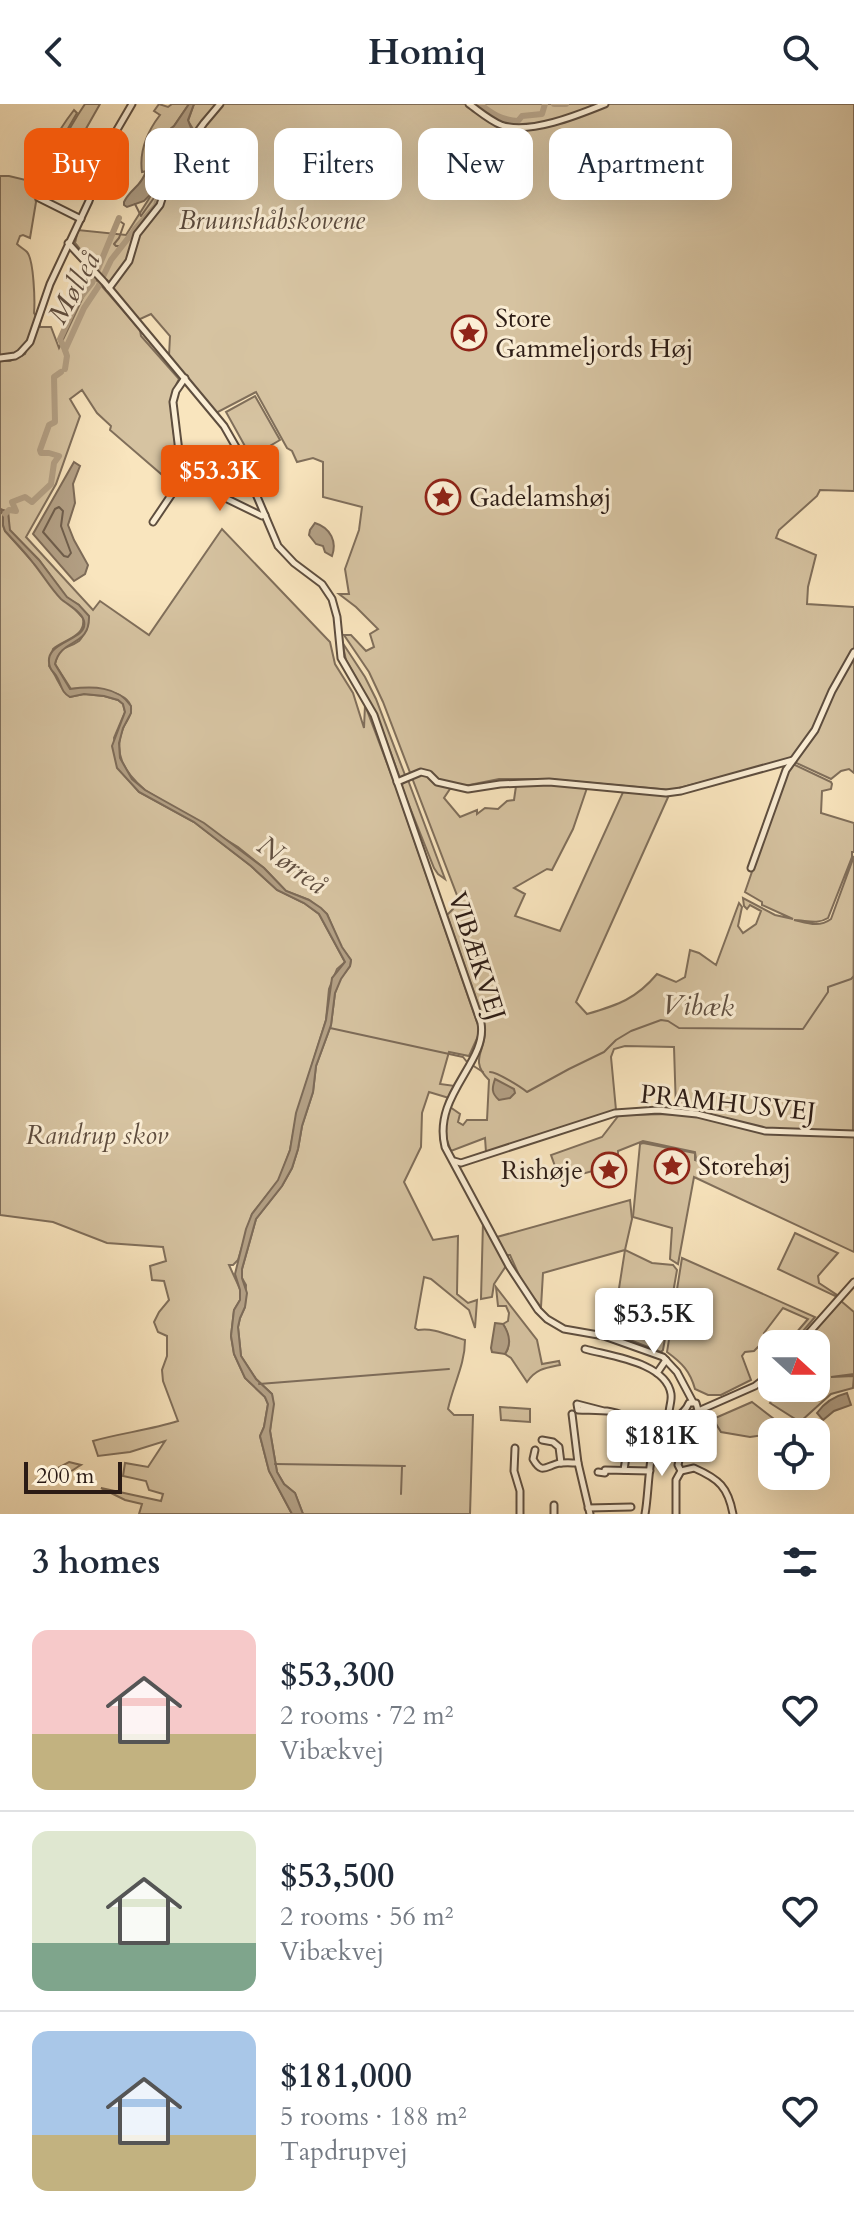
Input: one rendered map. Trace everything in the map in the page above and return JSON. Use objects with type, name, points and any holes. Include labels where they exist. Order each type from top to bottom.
[{"type":"street","points":[[0,358],[20,353],[30,342],[50,284],[81,219],[111,140],[132,104]]},
{"type":"street","points":[[106,285],[129,261],[137,234],[160,205],[172,167],[220,104]]},
{"type":"street","points":[[469,104],[493,121],[516,128],[540,125],[605,104]]},
{"type":"street","points":[[43,200],[81,219]]},
{"type":"street","name":"VIBÆKVEJ","points":[[68,243],[185,378],[230,436],[278,546],[294,563],[322,584],[332,599],[341,658],[374,715],[482,1030],[479,1045],[446,1108],[442,1122],[442,1134],[452,1160],[509,1266],[547,1319],[564,1329],[604,1336],[653,1352],[666,1360]]},
{"type":"street","points":[[153,522],[180,482],[173,402],[185,378]]},
{"type":"street","points":[[181,468],[195,473],[213,492],[265,515]]},
{"type":"street","points":[[751,868],[781,781],[815,730],[854,652]]},
{"type":"street","points":[[397,782],[421,772],[445,785],[468,789],[549,782],[666,793],[793,760]]},
{"type":"street","name":"PRAMHUSVEJ","points":[[461,1163],[615,1113],[637,1110],[697,1114],[765,1131],[854,1134]]},
{"type":"street","points":[[452,1160],[461,1163],[458,1171]]},
{"type":"street","points":[[811,1330],[854,1282]]},
{"type":"street","points":[[585,1349],[609,1353],[657,1373],[669,1387],[669,1413]]},
{"type":"street","points":[[657,1373],[666,1360],[677,1372],[692,1407]]},
{"type":"street","points":[[645,1514],[657,1438],[671,1422],[692,1407],[715,1403],[758,1384]]},
{"type":"street","points":[[604,1411],[623,1415],[629,1420],[624,1470]]},
{"type":"street","points":[[572,1414],[578,1463],[589,1511],[631,1507]]},
{"type":"street","points":[[542,1440],[559,1447],[561,1463]]},
{"type":"street","points":[[681,1471],[678,1465],[682,1446]]},
{"type":"street","points":[[515,1448],[514,1471],[520,1491],[520,1514]]},
{"type":"street","points":[[535,1450],[533,1459],[538,1467],[546,1469],[561,1463],[578,1463]]},
{"type":"street","points":[[676,1514],[676,1480],[681,1471],[694,1468],[720,1483],[728,1492],[733,1514]]},
{"type":"street","points":[[598,1472],[650,1471]]},
{"type":"street","points":[[554,1505],[554,1514]]},
{"type":"green space","points":[[85,104],[100,104],[86,128],[71,128]]},
{"type":"green space","points":[[159,104],[168,107],[172,104],[189,104],[172,128],[152,128],[160,115],[154,111]]},
{"type":"green space","name":"Bruunshåbskovene","points":[[194,104],[854,104],[854,491],[820,490],[779,530],[776,538],[816,555],[807,604],[854,607],[854,773],[849,769],[841,771],[831,779],[790,760],[671,790],[547,779],[499,779],[450,789],[444,798],[460,817],[477,810],[477,814],[485,808],[498,809],[507,801],[514,800],[516,786],[549,783],[588,785],[573,829],[552,870],[547,869],[514,888],[525,894],[515,916],[560,931],[624,790],[669,795],[576,1002],[587,1014],[626,1000],[642,990],[657,974],[676,982],[685,977],[690,950],[716,965],[739,903],[742,907],[738,926],[743,933],[756,924],[761,911],[750,905],[747,909],[743,898],[775,915],[793,919],[762,905],[745,892],[785,776],[793,764],[831,782],[831,789],[822,791],[821,813],[854,823],[854,852],[828,918],[816,922],[794,920],[817,924],[831,919],[854,856],[853,1132],[769,1129],[676,1110],[674,1047],[625,1046],[614,1049],[611,1057],[616,1110],[612,1113],[486,1152],[485,1138],[451,1151],[443,1129],[450,1107],[460,1114],[458,1122],[463,1125],[467,1120],[487,1120],[489,1080],[479,1061],[485,1027],[447,915],[458,898],[383,702],[369,672],[344,635],[351,635],[366,651],[374,647],[370,634],[378,629],[339,594],[349,594],[345,569],[359,530],[362,507],[323,497],[323,462],[313,458],[297,462],[256,392],[216,413],[169,356],[170,336],[151,314],[138,320],[75,243],[78,230],[126,235],[148,200],[258,200],[258,128],[192,128],[188,121]]},
{"type":"green space","points":[[74,110],[77,113],[68,128],[61,128]]},
{"type":"green space","points":[[145,143],[145,171],[142,172],[141,164]]},
{"type":"green space","points":[[0,176],[9,176],[24,180],[24,200],[36,202],[30,238],[20,236],[17,244],[27,252],[31,263],[36,316],[26,344],[16,352],[0,357]]},
{"type":"green space","points":[[93,276],[179,379],[172,403],[178,479],[175,486],[110,430],[111,426],[97,413],[82,390],[70,399],[80,416],[56,484],[26,537],[93,610],[100,601],[149,635],[222,529],[330,642],[335,664],[353,693],[364,728],[365,705],[478,1025],[479,1034],[469,1056],[449,1052],[440,1084],[455,1086],[449,1098],[429,1092],[422,1113],[421,1147],[404,1182],[433,1240],[458,1236],[457,1294],[468,1303],[477,1300],[475,1328],[469,1310],[431,1279],[424,1277],[415,1328],[465,1340],[448,1409],[454,1415],[473,1415],[470,1514],[303,1514],[295,1493],[284,1484],[277,1472],[270,1431],[272,1394],[256,1379],[241,1356],[238,1327],[245,1307],[246,1285],[242,1269],[256,1219],[292,1168],[313,1092],[316,1066],[331,1025],[335,993],[351,960],[341,947],[327,914],[309,900],[286,891],[238,847],[138,783],[122,761],[119,745],[131,713],[128,702],[115,693],[71,689],[55,664],[62,650],[79,641],[87,629],[79,605],[67,598],[39,560],[9,530],[8,512],[0,509],[0,361],[10,361],[25,354],[39,320],[40,327],[51,327],[59,348]]},
{"type":"green space","points":[[255,396],[280,440],[251,457],[226,412]]},
{"type":"green space","name":"Randrup skov","points":[[0,512],[5,531],[83,618],[78,634],[53,649],[49,666],[61,686],[70,697],[84,694],[104,696],[123,704],[125,712],[114,738],[118,768],[139,792],[194,822],[277,890],[319,914],[345,962],[337,969],[329,989],[326,1020],[279,1180],[252,1214],[238,1260],[229,1265],[240,1289],[231,1336],[234,1354],[245,1378],[268,1404],[260,1436],[269,1471],[292,1514],[139,1514],[142,1504],[125,1500],[101,1488],[161,1501],[163,1494],[149,1490],[146,1481],[123,1476],[125,1463],[148,1467],[165,1441],[130,1452],[98,1456],[93,1441],[178,1421],[163,1381],[167,1336],[158,1332],[154,1322],[169,1300],[164,1281],[152,1280],[150,1266],[166,1261],[163,1247],[107,1243],[53,1222],[0,1215]]},
{"type":"green space","points":[[342,642],[376,699],[405,775],[400,778],[377,716],[346,660]]},
{"type":"green space","points":[[408,780],[445,879],[434,868],[401,785]]},
{"type":"green space","points":[[675,1114],[787,1134],[854,1137],[854,1252],[694,1177],[678,1264],[670,1259],[672,1228],[633,1217],[640,1144],[695,1153],[695,1160],[735,1175],[742,1172],[746,1161],[740,1171],[696,1159],[695,1152],[643,1141],[618,1151],[618,1175],[615,1180],[608,1182],[596,1170],[560,1180],[551,1155],[602,1137],[619,1115]]},
{"type":"green space","points":[[630,1200],[632,1219],[625,1250],[543,1273],[541,1307],[523,1284],[510,1255],[506,1255],[497,1237]]},
{"type":"green space","points":[[483,1222],[506,1266],[494,1284],[492,1297],[481,1299]]},
{"type":"green space","points":[[795,1233],[838,1253],[818,1276],[819,1283],[837,1295],[778,1269]]},
{"type":"green space","points":[[625,1250],[652,1263],[673,1265],[677,1270],[661,1352],[612,1333]]},
{"type":"green space","points":[[682,1258],[815,1317],[804,1330],[799,1330],[808,1319],[783,1308],[766,1330],[758,1330],[758,1347],[742,1356],[751,1380],[721,1395],[708,1395],[695,1389],[685,1368],[667,1352]]},
{"type":"green space","points":[[496,1287],[537,1340],[542,1364],[559,1361],[560,1365],[537,1372],[527,1382],[505,1354],[508,1339],[503,1324],[508,1321],[509,1313],[506,1306],[498,1306]]},
{"type":"green space","points":[[841,1301],[854,1312],[854,1374],[831,1377],[854,1376],[853,1388],[830,1395],[830,1330],[815,1330]]},
{"type":"green space","points":[[752,1402],[773,1418],[758,1418],[758,1436],[750,1437],[721,1432],[713,1419]]},
{"type":"green space","points":[[822,1402],[804,1418],[794,1418],[770,1403]]},
{"type":"green space","points":[[500,1407],[530,1409],[530,1422],[501,1420]]},
{"type":"green space","points":[[69,1462],[81,1465],[54,1480],[37,1479]]},
{"type":"water","points":[[189,104],[194,104],[188,120],[191,128],[172,128]]},
{"type":"water","points":[[145,173],[145,200],[127,207],[124,202],[129,200],[129,195]]},
{"type":"water","points":[[74,462],[80,466],[73,484],[75,503],[68,525],[88,565],[85,574],[74,581],[33,534]]},
{"type":"water","points":[[0,509],[8,512],[10,530],[39,560],[67,597],[89,616],[85,633],[58,655],[55,664],[70,689],[112,691],[131,706],[119,743],[120,758],[132,779],[145,790],[204,823],[264,868],[286,891],[321,908],[351,960],[335,993],[331,1025],[316,1066],[313,1092],[292,1168],[256,1219],[242,1269],[247,1293],[238,1327],[241,1356],[256,1379],[272,1394],[274,1404],[270,1431],[277,1472],[284,1484],[295,1493],[303,1514],[292,1514],[269,1471],[260,1436],[268,1404],[245,1378],[234,1354],[231,1336],[234,1310],[240,1300],[235,1274],[252,1214],[278,1180],[290,1150],[296,1113],[326,1020],[332,978],[345,962],[319,914],[277,890],[194,822],[139,792],[117,768],[112,746],[125,712],[123,704],[104,696],[84,694],[70,697],[63,691],[49,658],[58,646],[80,633],[84,628],[83,618],[57,595],[5,531]]},
{"type":"water","points":[[315,523],[325,528],[331,536],[334,546],[332,556],[309,535]]},
{"type":"water","points":[[495,1079],[514,1089],[515,1093],[510,1098],[499,1100],[493,1090]]},
{"type":"water","points":[[495,1323],[503,1324],[508,1335],[505,1354],[492,1352]]},
{"type":"water","points":[[847,1393],[851,1405],[821,1418],[817,1413],[820,1409]]},
{"type":"waterway","name":"Mølleå","points":[[480,104],[498,116],[518,121],[522,116],[542,114],[545,104]]},
{"type":"waterway","name":"Mølleå","points":[[554,104],[566,104]]},
{"type":"waterway","points":[[135,204],[141,216],[152,200]]},
{"type":"waterway","name":"Mølleå","points":[[135,229],[156,206],[158,200]]},
{"type":"waterway","points":[[65,350],[60,339],[77,302],[92,283],[119,218]]},
{"type":"waterway","points":[[118,220],[124,224],[114,244],[122,246]]},
{"type":"waterway","name":"Mølleå","points":[[65,369],[65,350],[84,308],[111,260],[133,232]]},
{"type":"waterway","name":"Mølleå","points":[[5,514],[9,510],[16,511],[12,502],[25,497],[32,502],[51,484],[54,463],[59,456],[41,453],[40,450],[49,425],[55,422],[54,377],[61,372]]},
{"type":"waterway","name":"Vibæk","points":[[490,1072],[527,1092],[604,1052],[631,1031],[661,1020],[679,1028],[803,1029],[828,992],[828,987],[854,976]]},
{"type":"waterway","name":"Vibæk","points":[[330,1028],[463,1057],[467,1062]]},
{"type":"waterway","name":"Vibæk","points":[[472,1065],[483,1072]]},
{"type":"waterway","points":[[259,1384],[449,1369]]},
{"type":"waterway","points":[[275,1464],[405,1466]]},
{"type":"waterway","points":[[401,1494],[402,1467]]},
{"type":"place","name":"Store Gammeljords Høj","points":[[469,333]]},
{"type":"place","name":"Gadelamshøj","points":[[443,497]]},
{"type":"place","name":"Storehøj","points":[[672,1166]]},
{"type":"place","name":"Rishøje","points":[[609,1170]]},
{"type":"water label","name":"Nørreå","points":[[292,865]]}]
